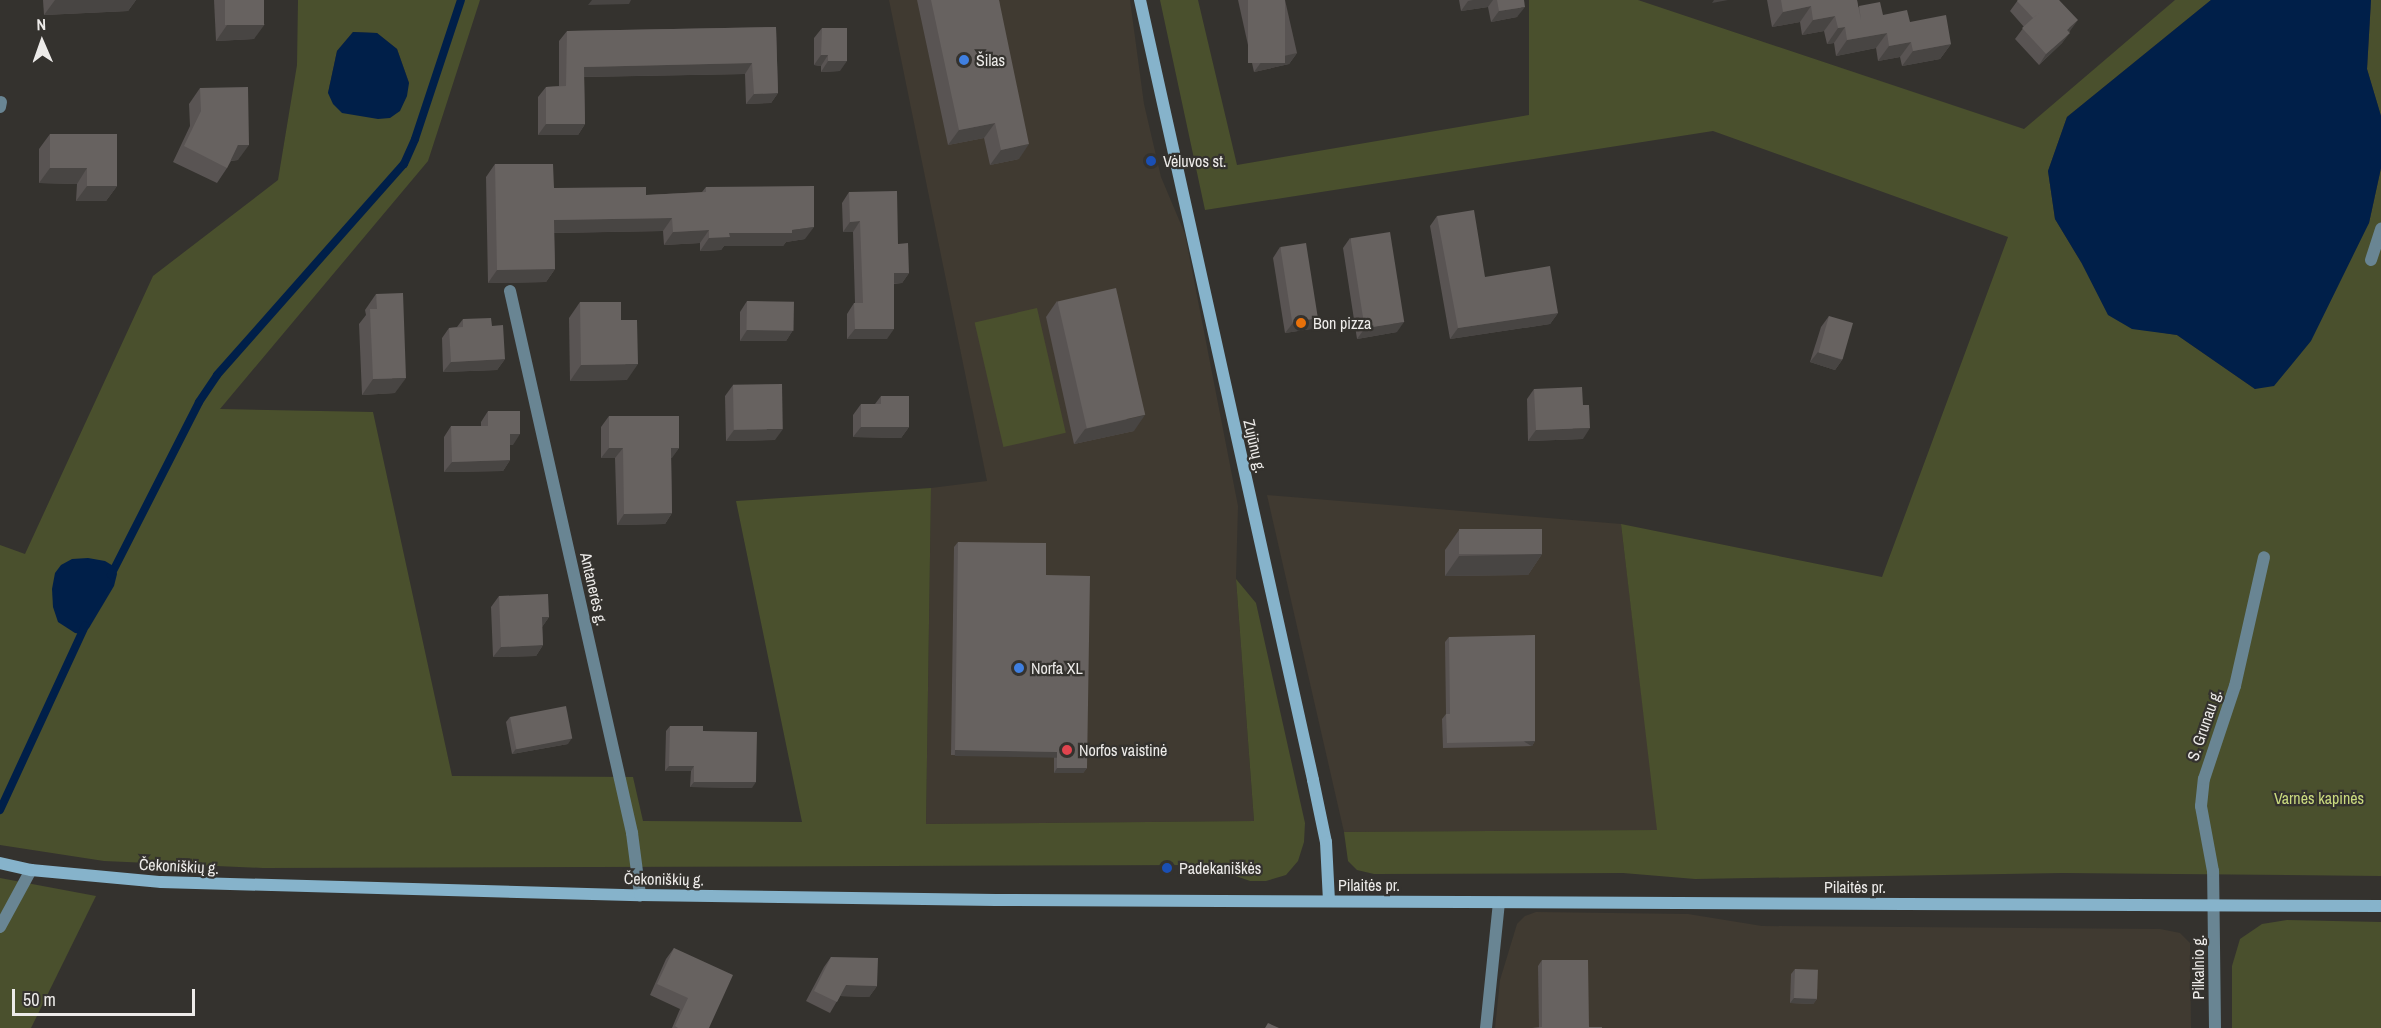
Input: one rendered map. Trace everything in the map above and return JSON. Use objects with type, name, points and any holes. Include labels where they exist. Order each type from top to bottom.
[{"type":"main road","name":"Zujūnų g.","points":[[1140,0],[1313,780],[1326,842],[1329,901]]},
{"type":"main road","name":"Čekoniškių g.","points":[[0,863],[31,870],[100,878],[253,886],[640,895],[1329,901]]},
{"type":"main road","name":"Pilaitės pr.","points":[[1329,901],[2381,906]]},
{"type":"street","points":[[2371,260],[2381,229]]},
{"type":"street","name":"Antanerės g.","points":[[510,291],[632,833],[640,895]]},
{"type":"street","name":"S. Grunau g.","points":[[2214,906],[2213,871],[2201,806],[2204,779],[2235,686],[2264,557]]},
{"type":"street","points":[[0,927],[31,870]]},
{"type":"street","points":[[1486,1028],[1499,903]]},
{"type":"street","name":"Pilkalnio g.","points":[[2214,906],[2215,1028]]},
{"type":"shaded area","points":[[889,0],[1130,0],[1144,104],[1161,177],[1185,234],[1238,506],[1236,579],[1254,821],[926,824],[931,488],[987,481]]},
{"type":"shaded area","points":[[1267,495],[1621,524],[1658,830],[1344,832]]},
{"type":"shaded area","points":[[1536,912],[1688,914],[1762,926],[2160,929],[2180,933],[2190,943],[2191,1028],[1495,1028],[1500,980],[1517,924],[1525,916]]},
{"type":"green space","points":[[298,0],[480,0],[428,161],[220,409],[373,412],[452,776],[633,777],[643,821],[802,822],[736,501],[931,488],[926,824],[1254,821],[1236,579],[1256,603],[1305,823],[1304,842],[1298,861],[1286,875],[1266,881],[1250,881],[1205,865],[263,868],[104,861],[0,845],[0,545],[25,554],[153,276],[278,180],[297,65]],"holes":[[[353,32],[377,33],[397,49],[409,83],[328,93],[337,51]]]},
{"type":"green space","name":"Varnės kapinės","points":[[1160,0],[1198,0],[1237,165],[1529,115],[1529,0],[1638,0],[2024,129],[2175,0],[2211,0],[2067,117],[2048,171],[2055,219],[2081,262],[2159,332],[2177,335],[2255,389],[2369,223],[2381,168],[2381,876],[2063,873],[1695,879],[1623,873],[1374,874],[1357,870],[1348,861],[1344,832],[1657,830],[1621,524],[1882,577],[2008,237],[1713,131],[1205,210]]},
{"type":"green space","points":[[2371,0],[2381,0],[2381,116],[2367,69]]},
{"type":"green space","points":[[1037,308],[1066,433],[1003,447],[975,322]]},
{"type":"green space","points":[[0,878],[96,896],[31,1028],[0,1028]]},
{"type":"green space","points":[[2287,920],[2381,922],[2381,1028],[2232,1028],[2232,966],[2240,939],[2262,924]]},
{"type":"water","points":[[2211,0],[2371,0],[2367,69],[2381,116],[2381,168],[2369,223],[2311,341],[2274,386],[2255,389],[2177,335],[2132,329],[2108,315],[2081,262],[2055,219],[2048,171],[2067,117]]},
{"type":"water","points":[[353,32],[377,33],[397,49],[409,83],[407,96],[400,111],[390,118],[378,119],[342,113],[333,104],[328,93],[337,51]]},
{"type":"water","points":[[88,558],[105,561],[115,567],[117,574],[114,586],[89,628],[81,634],[75,633],[58,622],[53,607],[52,589],[55,573],[61,565],[72,559]]},
{"type":"building","points":[[225,0],[264,0],[264,25],[225,25]]},
{"type":"building","name":"Šilas","points":[[931,0],[999,0],[1029,144],[1001,150],[995,123],[959,130]]},
{"type":"building","points":[[1248,0],[1285,0],[1285,63],[1248,63]]},
{"type":"building","points":[[1497,0],[1524,0],[1525,7],[1499,11]]},
{"type":"building","points":[[1781,0],[1857,0],[1861,20],[1859,6],[1880,2],[1883,15],[1907,10],[1910,22],[1946,15],[1951,44],[1913,51],[1911,42],[1889,46],[1887,33],[1847,40],[1845,27],[1838,28],[1835,16],[1813,20],[1811,6],[1783,12]]},
{"type":"building","points":[[2018,0],[2059,0],[2078,20],[2067,30],[2070,33],[2046,54],[2022,28],[2040,12],[2033,18]]},
{"type":"building","points":[[776,27],[778,93],[754,94],[752,63],[584,67],[585,124],[546,124],[546,87],[566,86],[567,31]]},
{"type":"building","points":[[822,28],[847,28],[847,61],[828,61],[828,55],[821,55]]},
{"type":"building","points":[[248,87],[249,145],[238,145],[227,168],[184,146],[201,111],[200,88]]},
{"type":"building","points":[[50,134],[117,134],[117,186],[87,186],[87,168],[50,168]]},
{"type":"building","points":[[495,164],[553,164],[554,188],[646,187],[646,195],[706,192],[706,187],[814,186],[814,227],[792,230],[792,233],[729,233],[730,237],[709,238],[709,230],[673,232],[672,218],[554,220],[555,269],[497,270]]},
{"type":"building","points":[[897,191],[898,244],[908,243],[909,273],[894,273],[894,329],[855,329],[854,303],[863,303],[860,221],[850,222],[849,192]]},
{"type":"building","points":[[1474,210],[1485,277],[1550,266],[1558,313],[1458,328],[1437,216]]},
{"type":"building","points":[[1390,232],[1404,322],[1365,328],[1350,238]]},
{"type":"building","points":[[1306,243],[1318,318],[1292,322],[1280,247]]},
{"type":"building","points":[[1116,288],[1145,415],[1087,428],[1058,301]]},
{"type":"building","points":[[403,293],[406,378],[373,379],[370,309],[377,309],[376,294]]},
{"type":"building","points":[[747,301],[794,302],[793,331],[746,330]]},
{"type":"building","points":[[580,302],[621,302],[621,320],[637,320],[638,364],[581,365]]},
{"type":"building","points":[[1829,316],[1853,323],[1843,359],[1819,353]]},
{"type":"building","points":[[491,318],[492,326],[503,325],[505,359],[451,362],[449,328],[463,327],[463,319]]},
{"type":"building","points":[[782,384],[783,429],[734,430],[733,385]]},
{"type":"building","points":[[1582,387],[1583,405],[1589,405],[1590,428],[1536,430],[1534,389]]},
{"type":"building","points":[[881,396],[909,396],[909,427],[861,427],[861,404],[881,404]]},
{"type":"building","points":[[488,411],[520,411],[520,434],[510,434],[510,460],[452,462],[451,426],[488,426]]},
{"type":"building","points":[[609,416],[679,416],[679,448],[671,448],[672,513],[624,514],[623,448],[609,448]]},
{"type":"building","points":[[1459,529],[1542,529],[1542,554],[1459,554]]},
{"type":"building","name":"Norfa XL","points":[[958,542],[1046,543],[1046,575],[1090,576],[1087,768],[1057,768],[1057,752],[955,750]]},
{"type":"building","points":[[548,594],[549,617],[542,617],[543,645],[501,647],[499,596]]},
{"type":"building","points":[[1535,635],[1535,741],[1447,743],[1446,714],[1450,714],[1449,637]]},
{"type":"building","points":[[566,706],[572,738],[516,749],[510,717]]},
{"type":"building","points":[[670,726],[703,726],[703,731],[757,732],[756,782],[694,782],[694,766],[669,766]]},
{"type":"building","points":[[674,948],[733,975],[709,1028],[678,1028],[675,1026],[688,998],[657,984]]},
{"type":"building","points":[[831,957],[878,958],[877,986],[846,985],[837,1002],[814,991]]},
{"type":"building","points":[[1542,960],[1588,960],[1589,1027],[1602,1028],[1532,1028],[1542,1027]]},
{"type":"building","points":[[1795,969],[1818,970],[1817,999],[1794,998]]},
{"type":"building","points":[[1268,1023],[1279,1028],[1265,1028]]},
{"type":"waterway","points":[[111,575],[199,402],[217,375],[404,164],[415,139],[461,0]]},
{"type":"waterway","points":[[0,810],[85,626]]},
{"type":"place","name":"Šilas","points":[[964,60]]},
{"type":"place","name":"Vėluvos st.","points":[[1151,161]]},
{"type":"place","name":"Bon pizza","points":[[1301,323]]},
{"type":"place","name":"Norfa XL","points":[[1019,668]]},
{"type":"place","name":"Norfos vaistinė","points":[[1067,750]]},
{"type":"place","name":"Padekaniškės","points":[[1167,868]]}]
